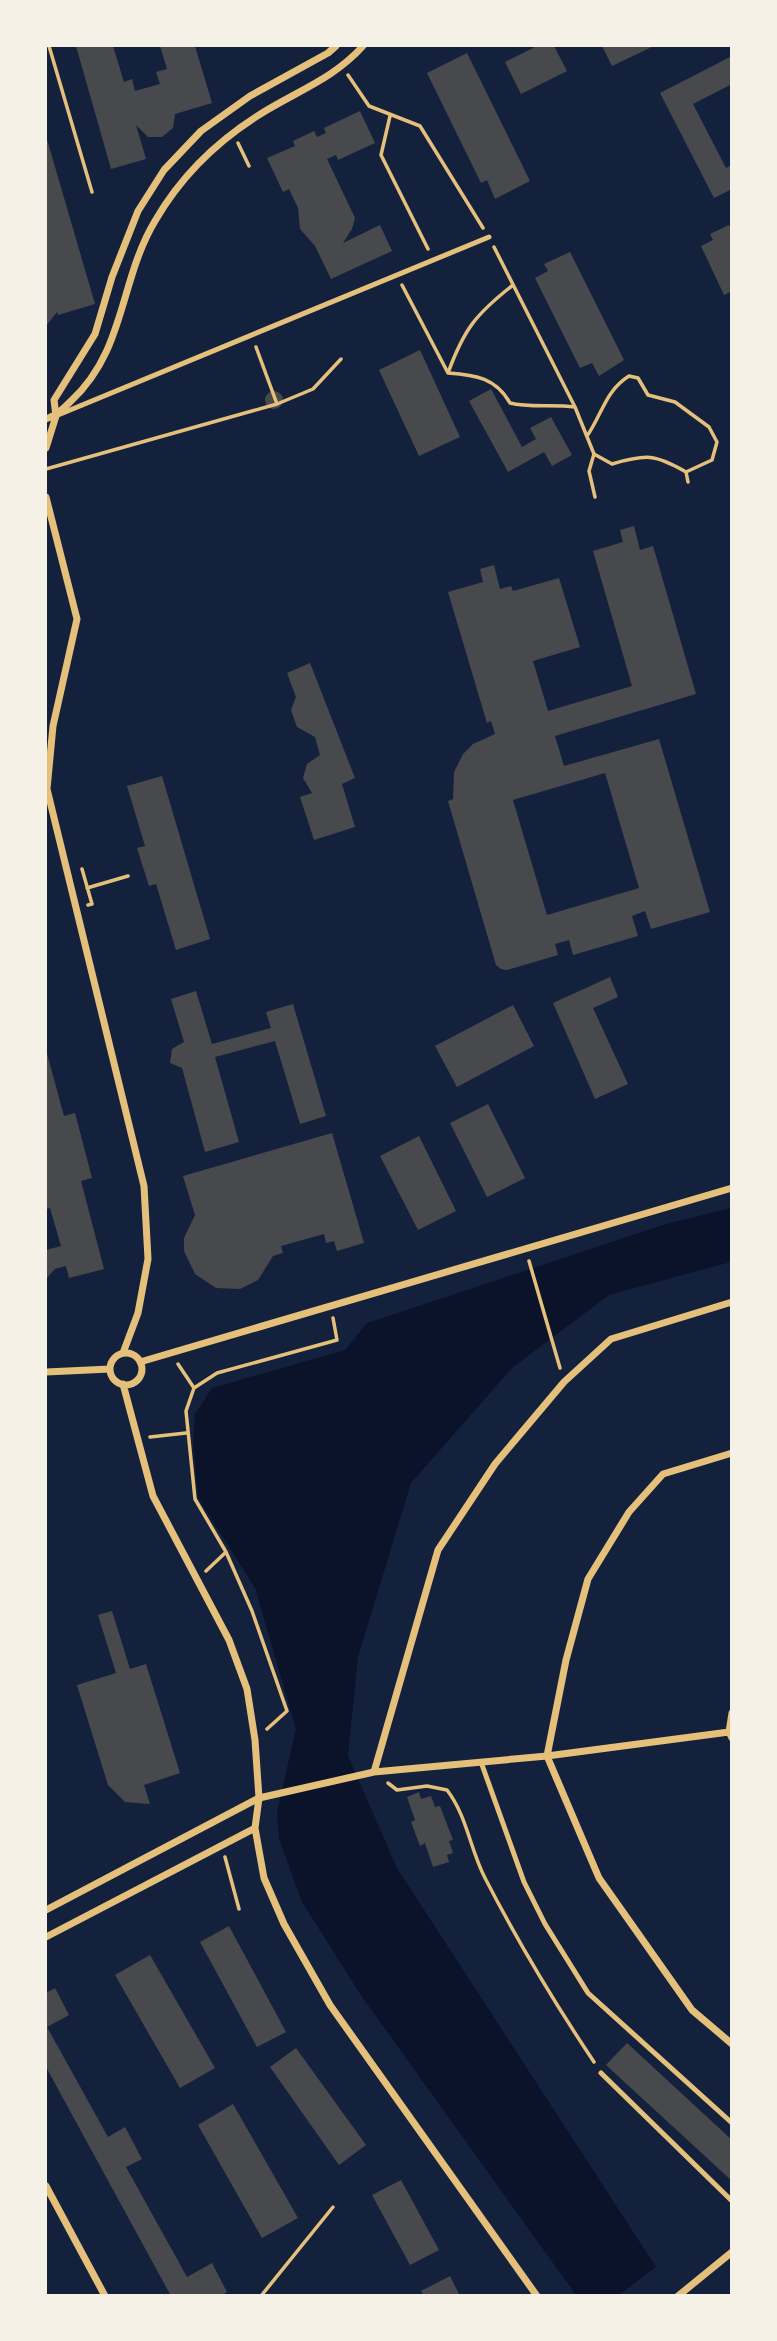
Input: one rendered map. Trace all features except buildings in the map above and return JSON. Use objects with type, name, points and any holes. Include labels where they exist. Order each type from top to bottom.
[{"type":"street","points":[[46,449],[56,416],[54,400],[95,334],[112,277],[138,211],[164,170],[201,131],[250,96],[336,46]]},
{"type":"street","points":[[46,419],[56,416],[88,386],[110,349],[127,291],[153,223],[178,184],[216,145],[265,110],[343,67],[363,46]]},
{"type":"street","points":[[46,497],[77,619],[53,726],[47,789],[144,1186],[148,1259],[138,1313],[123,1353],[114,1359],[110,1369],[114,1379],[123,1384],[137,1380],[142,1371],[140,1362],[134,1355],[123,1353]]},
{"type":"street","points":[[140,1362],[732,1188]]},
{"type":"street","points":[[374,1772],[438,1550],[495,1464],[564,1382],[611,1339],[732,1302]]},
{"type":"street","points":[[46,1372],[110,1369]]},
{"type":"street","points":[[123,1384],[153,1496],[234,1652],[247,1689],[255,1740],[259,1798],[255,1828],[264,1878],[284,1924],[330,2005],[537,2295]]},
{"type":"street","points":[[732,1454],[663,1474],[629,1512],[588,1579],[566,1660],[547,1756],[599,1878],[692,2010],[732,2044]]},
{"type":"street","points":[[46,1910],[259,1798],[374,1772],[730,1735],[732,1713]]},
{"type":"street","points":[[46,1937],[255,1828]]},
{"type":"street","points":[[46,2186],[105,2295]]},
{"type":"street","points":[[678,2295],[732,2252]]},
{"type":"lane","points":[[56,416],[251,333],[398,276],[489,237]]},
{"type":"lane","points":[[481,1762],[523,1882],[545,1924],[588,1993],[732,2123]]},
{"type":"lane","points":[[601,2073],[732,2201]]},
{"type":"path","points":[[49,46],[92,192]]},
{"type":"path","points":[[343,67],[369,106],[420,125],[489,237],[587,436],[594,454],[589,471],[595,497]]},
{"type":"path","points":[[390,116],[381,155],[435,261]]},
{"type":"path","points":[[233,133],[249,166]]},
{"type":"path","points":[[398,276],[449,373],[490,382],[500,387],[510,403],[523,406],[547,403],[575,407]]},
{"type":"path","points":[[449,373],[458,346],[479,311],[513,285]]},
{"type":"path","points":[[251,333],[277,404]]},
{"type":"path","points":[[46,469],[277,404],[313,390],[341,359]]},
{"type":"path","points":[[587,436],[597,422],[602,404],[619,383],[629,376],[638,378],[648,395],[675,402],[709,426],[717,442],[712,460],[686,472]]},
{"type":"path","points":[[594,454],[612,464],[640,456],[657,456],[686,472],[688,482]]},
{"type":"path","points":[[82,869],[92,904]]},
{"type":"path","points":[[88,888],[128,876]]},
{"type":"path","points":[[526,1248],[564,1382]]},
{"type":"path","points":[[255,1740],[287,1711],[252,1611],[226,1552],[195,1499],[186,1433],[186,1411],[194,1388],[217,1373],[337,1340],[331,1306]]},
{"type":"path","points":[[170,1353],[194,1388]]},
{"type":"path","points":[[138,1438],[186,1433]]},
{"type":"path","points":[[197,1579],[226,1552]]},
{"type":"path","points":[[374,1772],[397,1790],[426,1786],[447,1790],[459,1805],[483,1874],[531,1967],[601,2073]]},
{"type":"path","points":[[222,1845],[239,1909]]},
{"type":"path","points":[[261,2295],[333,2207]]},
{"type":"water","points":[[731,1208],[731,1262],[609,1295],[512,1368],[411,1483],[358,1657],[348,1756],[397,1868],[656,2267],[619,2295],[576,2295],[362,1997],[302,1902],[279,1839],[277,1812],[296,1729],[255,1588],[198,1498],[193,1446],[195,1414],[212,1388],[345,1350],[367,1323],[669,1223]]}]
